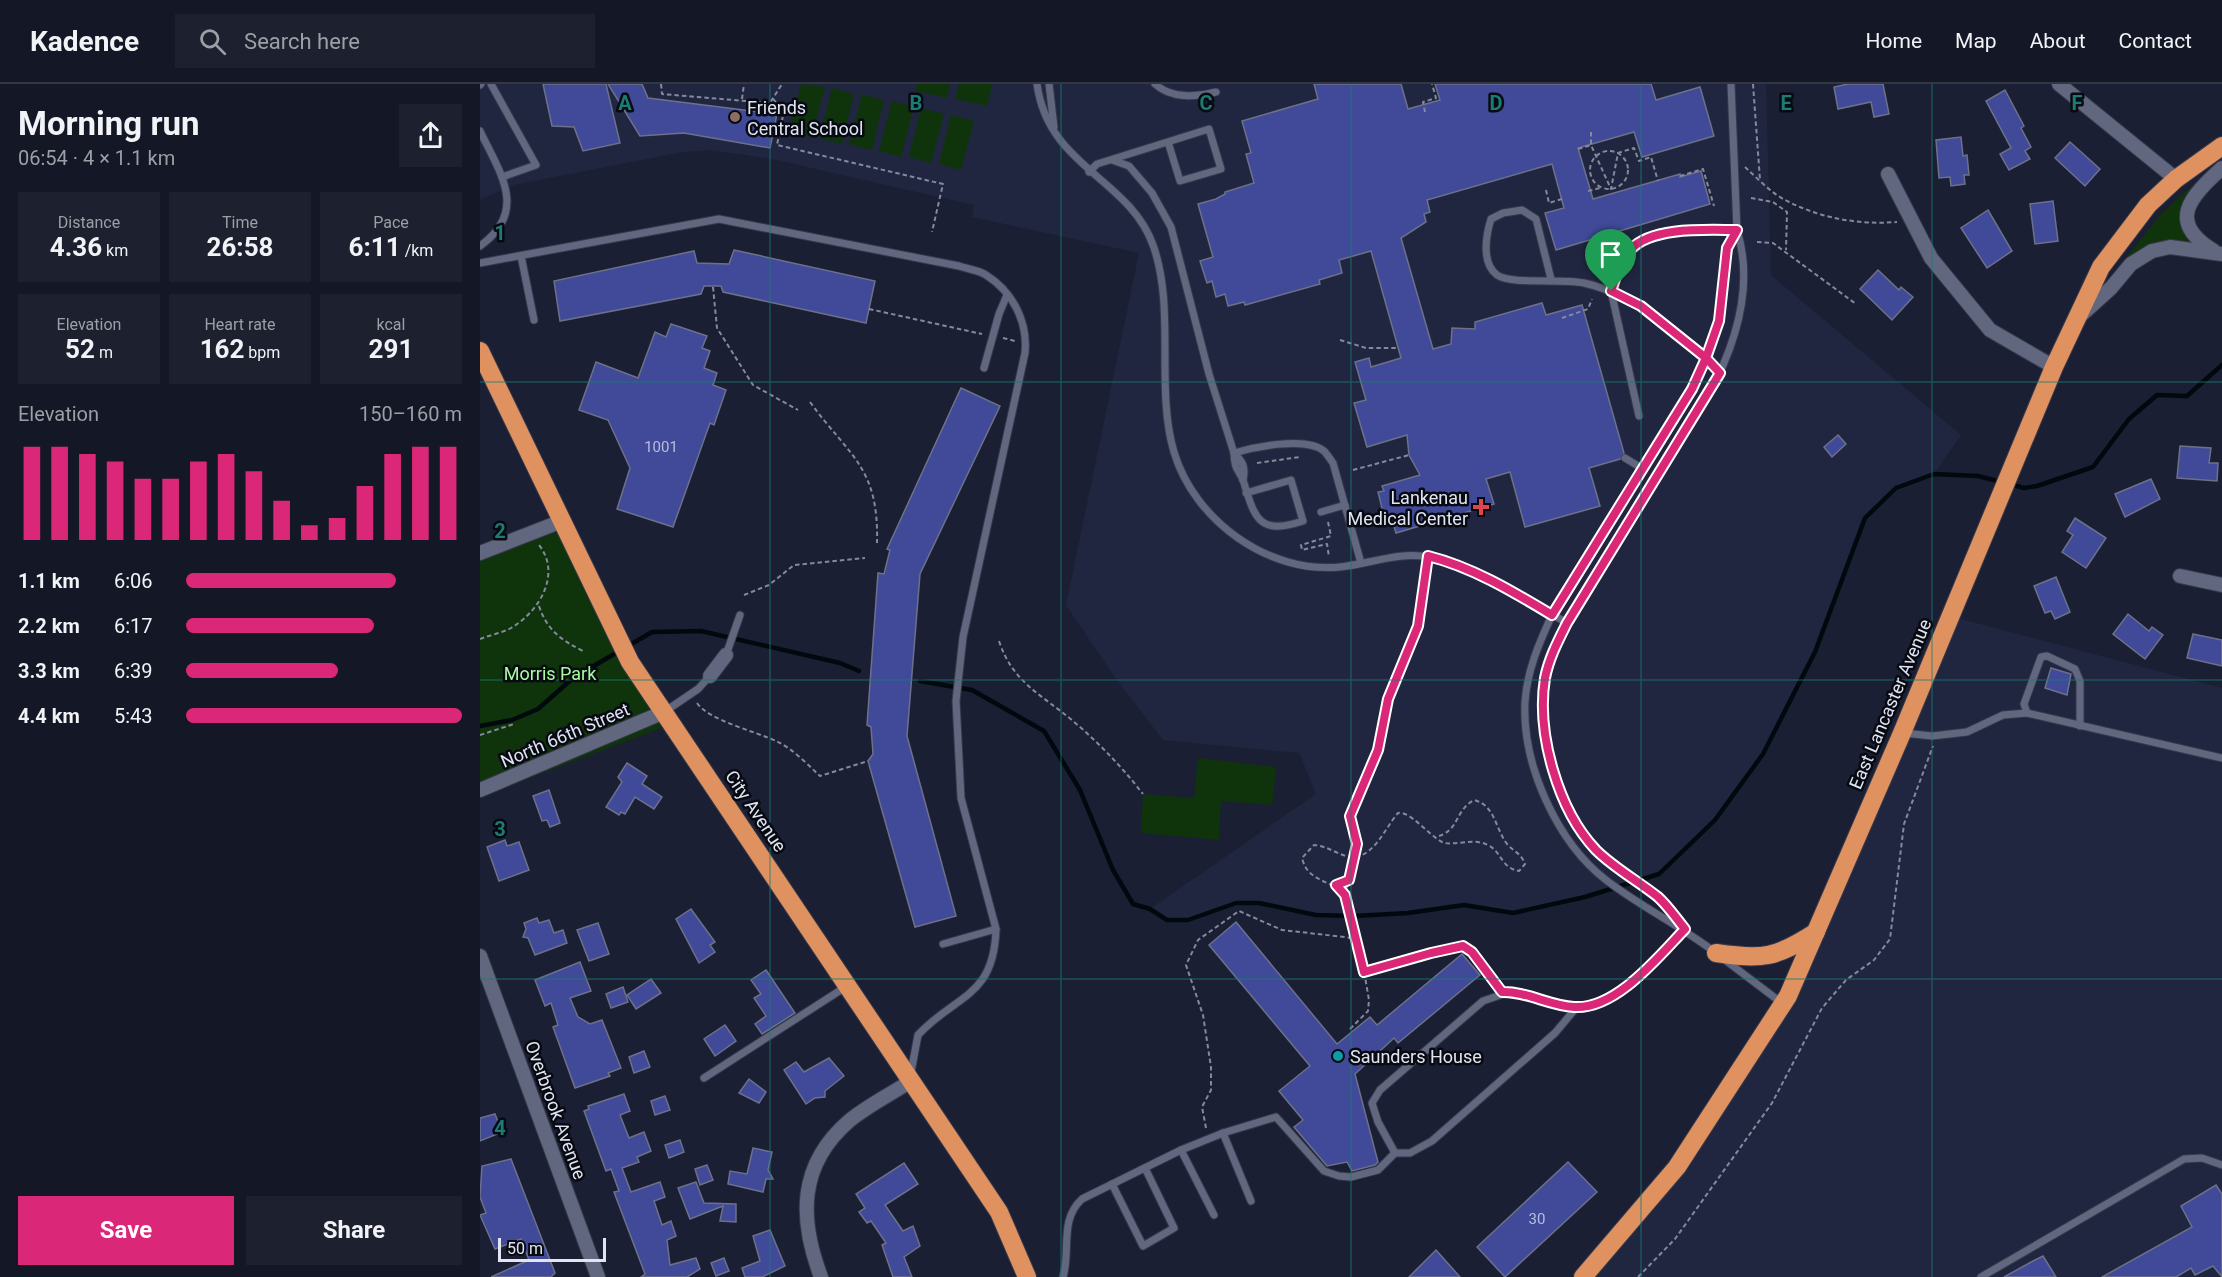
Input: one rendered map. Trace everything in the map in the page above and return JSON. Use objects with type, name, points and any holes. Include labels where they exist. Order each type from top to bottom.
[{"type":"highway","name":"East Lancaster Avenue","points":[[1582,1277],[1677,1167],[1783,1004],[1902,733],[2054,367],[2111,250],[2148,205],[2176,179],[2222,146]]},
{"type":"highway","name":"City Avenue","points":[[480,351],[630,662],[999,1212],[1027,1277]]},
{"type":"highway","points":[[1716,953],[1760,958],[1796,945],[1816,932]]},
{"type":"street","points":[[2059,84],[2176,179]]},
{"type":"street","points":[[2220,254],[2193,236],[2187,226],[2186,215],[2194,194],[2222,168]]},
{"type":"street","points":[[1888,174],[1931,258],[1990,330],[2054,367]]},
{"type":"street","points":[[2074,322],[2112,288],[2131,264],[2152,251],[2170,247],[2220,254]]},
{"type":"street","points":[[480,553],[562,521]]},
{"type":"street","points":[[2180,576],[2222,585]]},
{"type":"street","points":[[711,676],[726,655]]},
{"type":"street","name":"North 66th Street","points":[[480,790],[664,712]]},
{"type":"street","name":"Overbrook Avenue","points":[[480,956],[598,1277]]},
{"type":"street","points":[[820,1277],[810,1249],[806,1223],[806,1194],[815,1164],[833,1136],[851,1120],[911,1081]]},
{"type":"lane","points":[[491,84],[536,165],[502,177]]},
{"type":"lane","points":[[1037,84],[1044,116],[1054,133],[1070,153],[1139,219],[1156,254],[1161,276],[1170,434],[1178,462],[1194,494],[1226,529],[1259,551],[1321,567],[1397,556],[1428,556],[1445,560],[1499,584],[1567,623]]},
{"type":"lane","points":[[1048,84],[1054,133]]},
{"type":"lane","points":[[1155,84],[1176,94],[1195,97],[1216,92]]},
{"type":"lane","points":[[1685,929],[1659,898],[1615,866],[1589,841],[1566,807],[1548,745],[1544,699],[1545,678],[1552,653],[1567,623],[1720,373],[1738,326],[1742,301],[1743,252],[1737,230],[1731,84]]},
{"type":"lane","points":[[1089,172],[1097,164],[1112,160],[1167,142],[1209,129],[1221,169],[1180,181],[1167,142]]},
{"type":"lane","points":[[480,131],[508,192],[505,215],[495,234],[480,246]]},
{"type":"lane","points":[[1112,160],[1129,166],[1152,193],[1171,227],[1209,374],[1234,453],[1243,462],[1245,470],[1243,480],[1246,493],[1252,512],[1272,526],[1284,527],[1303,520],[1291,480],[1246,493]]},
{"type":"lane","points":[[1551,279],[1536,219],[1522,210],[1503,213],[1491,219],[1487,257],[1495,273],[1513,279],[1551,279],[1583,283],[1611,291],[1641,306],[1706,358],[1720,373]]},
{"type":"lane","points":[[480,263],[711,220],[737,222],[959,266],[985,274],[1007,296],[1025,325],[1026,343],[963,637],[956,700],[961,798],[996,929],[993,955],[982,981],[967,997],[918,1035],[912,1059],[911,1081]]},
{"type":"lane","points":[[1639,416],[1611,291],[1622,262],[1632,247],[1681,230],[1737,230]]},
{"type":"lane","points":[[1737,230],[1727,248],[1719,321],[1706,358],[1692,389],[1552,615],[1537,648],[1525,703],[1527,729],[1535,766],[1552,815],[1568,841],[1604,878],[1645,909],[1685,929],[1783,1004]]},
{"type":"lane","points":[[521,256],[534,320]]},
{"type":"lane","points":[[984,368],[1007,296]]},
{"type":"lane","points":[[1234,453],[1266,444],[1308,446],[1322,450],[1333,463],[1361,563]]},
{"type":"lane","points":[[1625,458],[1643,469]]},
{"type":"lane","points":[[1323,511],[1345,505]]},
{"type":"lane","points":[[726,655],[740,615]]},
{"type":"lane","points":[[2027,713],[2024,704],[2041,657],[2047,656],[2075,669],[2080,681],[2080,726]]},
{"type":"lane","points":[[664,712],[691,694],[711,676]]},
{"type":"lane","points":[[1902,733],[1937,735],[1967,732],[2003,715],[2027,713],[2222,758]]},
{"type":"lane","points":[[943,944],[996,929]]},
{"type":"lane","points":[[1063,1277],[1070,1214],[1082,1199],[1181,1150],[1223,1133],[1276,1117],[1324,1171],[1350,1177],[1378,1170],[1395,1153],[1410,1153],[1432,1141],[1555,1033],[1576,1008],[1613,995],[1637,979],[1685,929]]},
{"type":"lane","points":[[704,1078],[847,986]]},
{"type":"lane","points":[[1395,1153],[1378,1122],[1372,1103],[1380,1090],[1483,1001],[1502,992],[1576,1008]]},
{"type":"lane","points":[[1223,1133],[1251,1201]]},
{"type":"lane","points":[[1181,1150],[1214,1215]]},
{"type":"lane","points":[[1980,1277],[2184,1159],[2202,1158],[2222,1165]]},
{"type":"lane","points":[[1112,1184],[1143,1246],[1174,1228],[1144,1168]]},
{"type":"path","points":[[661,84],[662,94],[742,99],[760,104],[770,103],[782,84]]},
{"type":"path","points":[[742,99],[744,84]]},
{"type":"path","points":[[1425,112],[1423,102],[1436,98],[1432,84]]},
{"type":"path","points":[[1753,84],[1760,180]]},
{"type":"path","points":[[774,99],[784,111],[777,145],[943,184],[932,232]]},
{"type":"path","points":[[1591,132],[1591,145],[1611,189]]},
{"type":"path","points":[[1578,149],[1591,145]]},
{"type":"path","points":[[1600,188],[1595,184],[1590,171],[1596,156],[1608,151],[1618,153],[1634,148],[1639,161],[1651,158],[1658,181]]},
{"type":"path","points":[[1611,189],[1618,153]]},
{"type":"path","points":[[1588,191],[1619,187],[1627,176],[1627,163],[1618,153]]},
{"type":"path","points":[[1734,159],[1783,199],[1829,218],[1867,224],[1912,221]]},
{"type":"path","points":[[1680,176],[1703,169],[1714,206]]},
{"type":"path","points":[[1546,190],[1550,203],[1565,198]]},
{"type":"path","points":[[1751,198],[1773,202],[1787,212],[1788,239],[1785,251]]},
{"type":"path","points":[[1756,242],[1773,243],[1856,304]]},
{"type":"path","points":[[713,287],[717,328],[753,385],[798,410]]},
{"type":"path","points":[[1562,318],[1588,309],[1592,299]]},
{"type":"path","points":[[869,309],[1026,343]]},
{"type":"path","points":[[1340,340],[1366,348],[1398,348]]},
{"type":"path","points":[[810,402],[854,454],[866,475],[878,518],[877,543]]},
{"type":"path","points":[[1353,470],[1409,455]]},
{"type":"path","points":[[1257,463],[1300,457]]},
{"type":"path","points":[[1323,511],[1331,536],[1301,545],[1302,550],[1327,544],[1329,558]]},
{"type":"path","points":[[480,639],[511,628],[539,606],[550,573],[542,549],[530,534]]},
{"type":"path","points":[[1350,1029],[1368,1011],[1369,1000],[1360,948],[1354,938],[1345,895],[1357,844],[1350,816],[1378,750],[1388,699],[1418,626],[1428,556]]},
{"type":"path","points":[[744,595],[769,585],[794,565],[866,558]]},
{"type":"path","points":[[539,606],[545,624],[562,641],[583,651]]},
{"type":"path","points":[[999,641],[1014,674],[1103,749],[1143,794]]},
{"type":"path","points":[[691,694],[700,708],[779,741],[820,776],[868,761]]},
{"type":"path","points":[[480,735],[514,724]]},
{"type":"path","points":[[1638,1277],[1675,1239],[1772,1102],[1822,1008],[1846,980],[1874,960],[1890,939],[1904,824],[1937,735]]},
{"type":"path","points":[[1345,895],[1336,885],[1312,876],[1302,858],[1305,852],[1314,845],[1350,857],[1366,854],[1398,813],[1402,812],[1408,813],[1426,833],[1446,844],[1462,840],[1487,844],[1505,866],[1519,871],[1525,864],[1522,856],[1507,844],[1489,809],[1482,802],[1474,801],[1466,805],[1451,831],[1436,837]]},
{"type":"path","points":[[1336,885],[1349,880]]},
{"type":"path","points":[[1208,1139],[1202,1107],[1211,1090],[1211,1067],[1203,1015],[1186,965],[1198,940],[1239,910],[1282,930],[1354,938]]},
{"type":"path","points":[[1364,972],[1463,946],[1472,952],[1502,992]]},
{"type":"shaded area","name":"Lankenau Medical Center","points":[[480,84],[1766,84],[1771,275],[1961,435],[1934,474],[1896,488],[1865,518],[1815,652],[1763,754],[1715,820],[1659,874],[1585,897],[1513,913],[1464,905],[1408,913],[1354,916],[1316,915],[1259,903],[1236,903],[1188,920],[1167,920],[1150,909],[1316,794],[1299,753],[1163,740],[1114,676],[1066,605],[1139,253],[972,217],[974,205],[772,159],[711,150],[683,152],[513,185],[480,200]]},
{"type":"shaded area","points":[[1950,616],[2222,688],[2222,1277],[1583,1277],[1677,1167],[1779,1011]]},
{"type":"green space","points":[[801,84],[825,87],[812,137],[789,131]]},
{"type":"green space","points":[[917,84],[950,84],[947,98],[915,91]]},
{"type":"green space","points":[[959,84],[992,84],[987,106],[955,99]]},
{"type":"green space","points":[[832,88],[854,94],[842,144],[819,138]]},
{"type":"green space","points":[[862,94],[884,100],[872,150],[849,144]]},
{"type":"green space","points":[[892,101],[914,107],[901,157],[879,151]]},
{"type":"green space","points":[[921,108],[944,114],[931,163],[909,157]]},
{"type":"green space","points":[[951,115],[974,121],[961,170],[939,164]]},
{"type":"green space","points":[[2204,175],[2205,177],[2188,195],[2182,209],[2183,225],[2192,245],[2172,242],[2155,244],[2139,251],[2124,265],[2121,264],[2162,213]]},
{"type":"green space","name":"Morris Park","points":[[556,531],[607,632],[666,726],[480,797],[480,559]]},
{"type":"green space","points":[[1198,758],[1276,767],[1272,805],[1221,801],[1219,840],[1141,833],[1143,794],[1194,798]]},
{"type":"building","points":[[543,84],[606,84],[620,143],[583,151],[574,127],[552,126]]},
{"type":"building","points":[[608,84],[642,84],[648,98],[777,114],[770,148],[684,133],[640,136]]},
{"type":"building","points":[[1314,84],[1401,84],[1408,109],[1440,100],[1435,84],[1651,84],[1656,100],[1700,87],[1714,136],[1642,157],[1634,132],[1578,148],[1593,199],[1680,174],[1680,177],[1701,171],[1710,204],[1556,250],[1545,213],[1564,208],[1552,164],[1427,200],[1430,212],[1424,214],[1426,222],[1401,238],[1433,349],[1451,344],[1452,328],[1475,329],[1475,322],[1542,303],[1546,315],[1582,305],[1624,453],[1620,459],[1589,468],[1600,506],[1525,527],[1510,472],[1486,479],[1494,504],[1396,533],[1390,514],[1384,516],[1378,492],[1384,491],[1382,486],[1420,475],[1409,455],[1407,435],[1367,447],[1354,403],[1366,400],[1355,362],[1369,358],[1371,367],[1401,358],[1371,251],[1339,260],[1342,273],[1319,280],[1320,284],[1245,305],[1244,302],[1228,306],[1225,294],[1216,297],[1212,281],[1207,283],[1200,261],[1213,257],[1198,204],[1254,183],[1246,154],[1251,153],[1242,121],[1318,99]]},
{"type":"building","points":[[1848,84],[1883,84],[1889,114],[1874,117],[1871,102],[1838,109],[1834,87]]},
{"type":"building","points":[[2005,90],[2024,126],[2021,128],[2031,147],[2025,151],[2030,159],[2009,170],[2000,154],[2011,148],[1986,101]]},
{"type":"building","points":[[1961,137],[1963,156],[1967,155],[1969,175],[1964,175],[1965,184],[1951,186],[1950,177],[1939,178],[1936,140]]},
{"type":"building","points":[[2070,142],[2100,169],[2085,186],[2055,158]]},
{"type":"building","points":[[2053,201],[2058,241],[2035,244],[2030,204]]},
{"type":"building","points":[[1988,210],[2012,251],[1987,268],[1961,228]]},
{"type":"building","points":[[734,250],[875,281],[866,323],[723,292],[721,286],[704,286],[701,294],[560,321],[554,281],[694,251],[697,263],[729,264]]},
{"type":"building","points":[[1878,270],[1899,290],[1901,287],[1913,297],[1892,320],[1860,289]]},
{"type":"building","points":[[671,324],[707,336],[702,348],[710,351],[704,368],[717,373],[713,385],[726,390],[714,425],[710,423],[673,527],[617,509],[630,468],[608,420],[579,410],[596,362],[638,378],[655,332],[666,337]]},
{"type":"building","points":[[961,388],[1000,406],[920,574],[907,736],[956,916],[915,927],[868,761],[873,754],[871,727],[867,725],[878,573],[884,574],[890,550],[887,549]]},
{"type":"building","points":[[1838,435],[1846,444],[1832,457],[1824,447]]},
{"type":"building","points":[[2180,446],[2211,448],[2209,463],[2218,463],[2217,481],[2177,478]]},
{"type":"building","points":[[2151,479],[2160,499],[2125,517],[2115,494]]},
{"type":"building","points":[[2075,518],[2106,538],[2086,568],[2062,552],[2073,535],[2067,531]]},
{"type":"building","points":[[2056,577],[2070,612],[2055,619],[2051,611],[2045,613],[2034,586]]},
{"type":"building","points":[[2128,614],[2149,631],[2152,627],[2163,635],[2145,659],[2113,634]]},
{"type":"building","points":[[2193,634],[2222,640],[2222,666],[2187,658]]},
{"type":"building","points":[[2051,668],[2071,674],[2067,695],[2045,688]]},
{"type":"building","points":[[627,763],[647,776],[642,784],[662,797],[654,809],[635,797],[625,814],[621,812],[619,815],[606,807],[622,782],[618,777]]},
{"type":"building","points":[[549,790],[560,823],[550,827],[547,820],[542,821],[533,796]]},
{"type":"building","points":[[505,840],[507,846],[519,842],[529,870],[499,881],[487,847]]},
{"type":"building","points":[[691,909],[715,942],[710,945],[715,952],[699,963],[676,919]]},
{"type":"building","points":[[537,918],[539,923],[549,920],[554,933],[563,930],[567,943],[535,955],[528,938],[523,937],[526,929],[524,923]]},
{"type":"building","name":"Saunders House","points":[[1236,922],[1337,1044],[1370,1017],[1377,1025],[1462,954],[1480,975],[1398,1043],[1394,1038],[1355,1074],[1378,1162],[1375,1165],[1352,1171],[1347,1162],[1327,1166],[1294,1127],[1303,1120],[1279,1091],[1310,1066],[1209,945]]},
{"type":"building","points":[[598,923],[609,954],[589,961],[577,930]]},
{"type":"building","points":[[580,962],[591,991],[570,998],[578,1017],[590,1024],[602,1020],[621,1068],[608,1073],[610,1076],[575,1088],[553,1027],[558,1025],[551,1003],[545,1006],[535,980]]},
{"type":"building","points":[[766,970],[795,1013],[762,1034],[755,1024],[766,1016],[754,998],[761,994],[751,980]]},
{"type":"building","points":[[651,979],[661,993],[636,1009],[627,995]]},
{"type":"building","points":[[623,987],[628,1002],[611,1008],[606,994]]},
{"type":"building","points":[[725,1025],[736,1041],[715,1056],[704,1039]]},
{"type":"building","points":[[644,1051],[650,1067],[634,1073],[629,1057]]},
{"type":"building","points":[[829,1058],[844,1076],[825,1091],[825,1097],[815,1098],[806,1104],[784,1070],[796,1062],[804,1072]]},
{"type":"building","points":[[749,1079],[766,1092],[759,1103],[739,1093]]},
{"type":"building","points":[[624,1094],[630,1111],[620,1115],[629,1138],[644,1132],[651,1151],[637,1157],[639,1162],[622,1168],[631,1192],[660,1182],[665,1197],[654,1201],[662,1225],[671,1221],[676,1236],[667,1240],[670,1265],[696,1258],[700,1269],[687,1277],[641,1277],[645,1274],[614,1192],[619,1191],[611,1169],[606,1171],[584,1111],[589,1109],[588,1106]]},
{"type":"building","points":[[665,1096],[670,1110],[655,1115],[651,1101]]},
{"type":"building","points":[[495,1114],[502,1132],[480,1141],[480,1118]]},
{"type":"building","points":[[680,1140],[684,1152],[669,1158],[665,1145]]},
{"type":"building","points":[[753,1148],[772,1152],[768,1170],[773,1179],[766,1179],[763,1192],[728,1184],[730,1171],[747,1174]]},
{"type":"building","points":[[511,1159],[555,1273],[551,1277],[491,1277],[529,1260],[521,1239],[495,1249],[480,1215],[486,1213],[480,1197],[482,1166]]},
{"type":"building","points":[[1568,1162],[1597,1192],[1505,1277],[1477,1247]]},
{"type":"building","points":[[904,1163],[918,1184],[885,1205],[903,1231],[913,1226],[920,1246],[904,1257],[912,1277],[893,1277],[882,1245],[886,1243],[871,1221],[867,1223],[859,1212],[865,1208],[856,1194]]},
{"type":"building","points":[[707,1165],[713,1180],[700,1185],[695,1169]]},
{"type":"building","points":[[696,1182],[704,1203],[736,1204],[736,1222],[720,1221],[723,1206],[690,1219],[678,1188]]},
{"type":"building","points":[[2216,1185],[2222,1194],[2222,1277],[2213,1266],[2195,1275],[2191,1268],[2176,1277],[2102,1277],[2192,1227],[2181,1206]]},
{"type":"building","points":[[770,1230],[785,1266],[762,1277],[745,1277],[742,1268],[760,1261],[753,1236]]},
{"type":"building","points":[[1436,1250],[1460,1277],[1409,1277]]},
{"type":"building","points":[[2043,1256],[2056,1277],[2004,1277],[2033,1261]]},
{"type":"building","points":[[724,1258],[729,1271],[716,1276],[711,1263]]},
{"type":"waterway","points":[[2010,484],[2024,488],[2037,486],[2093,467],[2129,419],[2157,395],[2187,396],[2222,365]]},
{"type":"waterway","points":[[920,681],[972,690],[1044,731],[1080,790],[1113,870],[1133,904],[1150,909],[1167,920],[1188,920],[1236,903],[1259,903],[1316,915],[1354,916],[1408,913],[1464,905],[1513,913],[1585,897],[1659,874],[1715,820],[1763,754],[1815,652],[1865,518],[1896,488],[1934,474],[1978,476],[2001,482]]},
{"type":"waterway","points":[[628,646],[652,632],[701,631],[840,663],[859,671]]},
{"type":"waterway","points":[[480,726],[512,720],[538,709],[573,678],[621,650]]},
{"type":"place","name":"Friends Central School","points":[[735,117]]},
{"type":"place","name":"Lankenau Medical Center","points":[[1481,507]]},
{"type":"place","name":"Saunders House","points":[[1338,1056]]},
{"type":"route","points":[[1611,291],[1622,262],[1632,247],[1648,239],[1681,230],[1737,230],[1727,248],[1719,321],[1706,358],[1720,373],[1697,415],[1567,623],[1552,653],[1545,678],[1545,723],[1548,745],[1557,783],[1566,807],[1597,850],[1659,898],[1685,929],[1637,979],[1599,1002],[1576,1008],[1502,992],[1472,952],[1463,946],[1364,972],[1360,948],[1354,938],[1345,895],[1336,885],[1349,880],[1357,844],[1350,816],[1353,804],[1378,750],[1388,699],[1418,626],[1428,556],[1445,560],[1499,584],[1552,615],[1692,389],[1706,358],[1641,306],[1611,291]]}]
